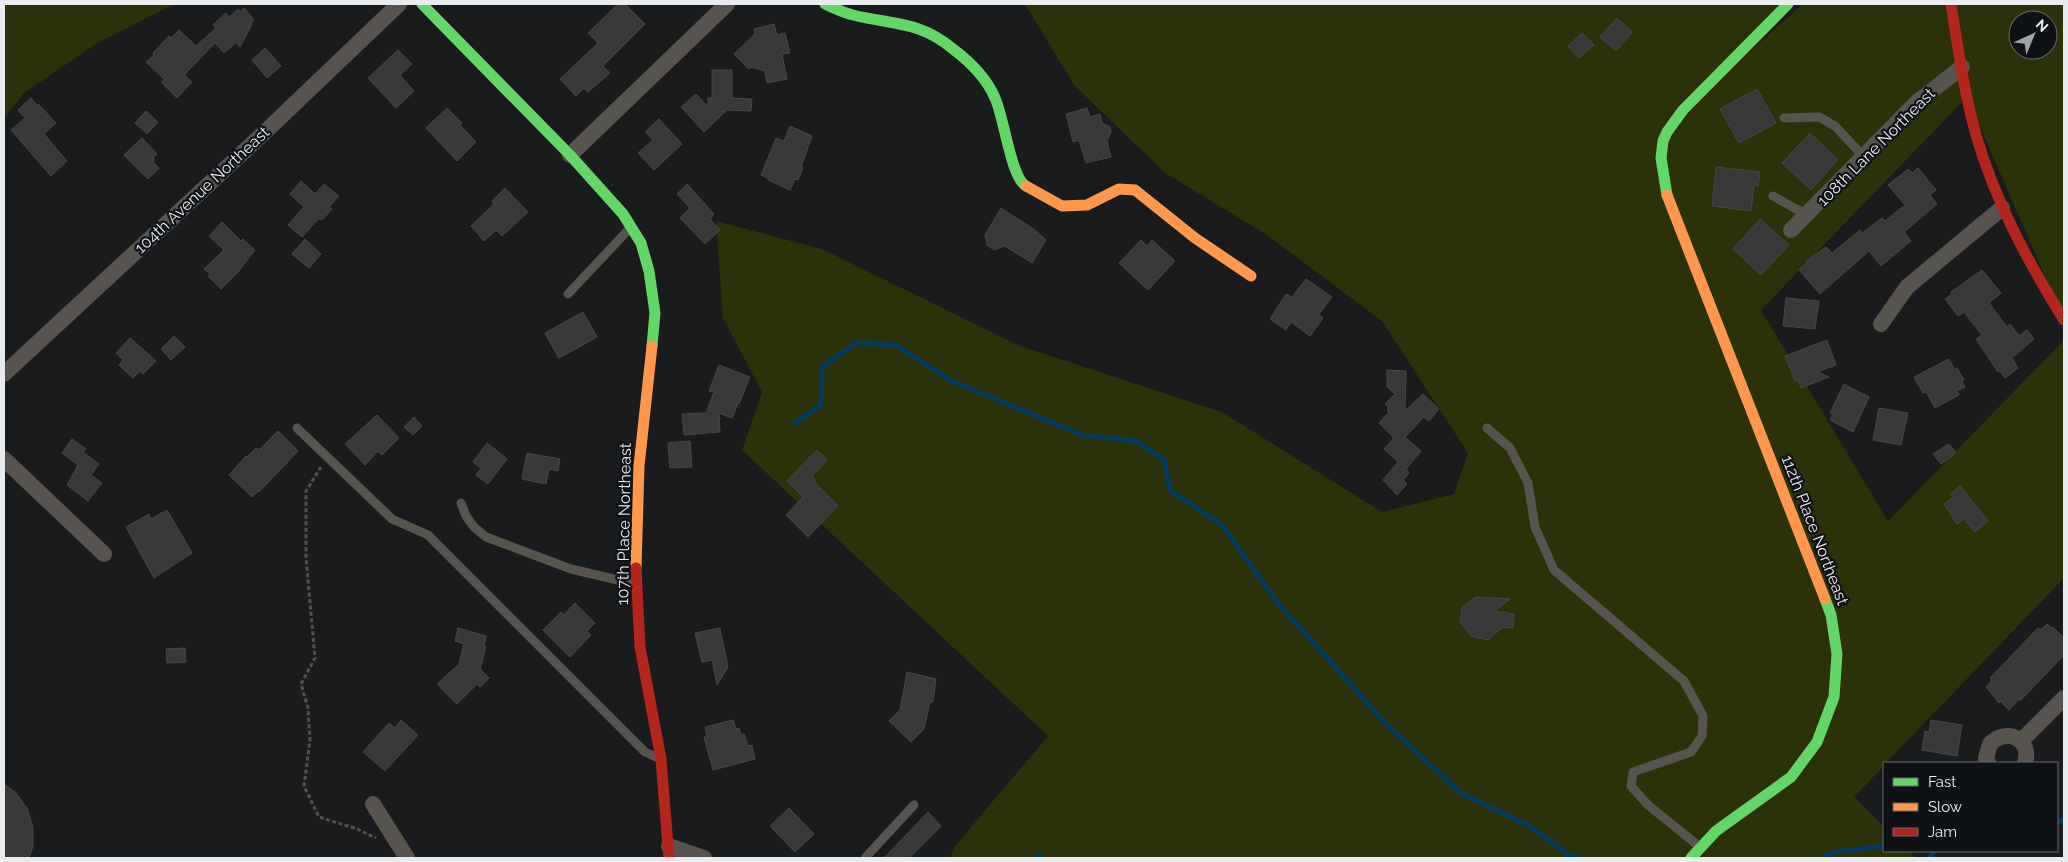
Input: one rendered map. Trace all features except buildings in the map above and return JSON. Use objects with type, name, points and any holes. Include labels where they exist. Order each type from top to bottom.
[{"type":"street","name":"104th Avenue Northeast","points":[[4,374],[265,132],[399,4]]},
{"type":"street","name":"107th Place Northeast","points":[[422,4],[570,155],[623,214],[641,244],[649,271],[656,313],[639,466],[637,585],[640,647],[661,759],[669,852]]},
{"type":"street","points":[[570,155],[728,4]]},
{"type":"street","points":[[826,4],[852,15],[907,25],[932,33],[954,49],[977,71],[995,97],[1004,124],[1012,161],[1022,184],[1062,206],[1087,205],[1119,189],[1134,190],[1195,238],[1251,276]]},
{"type":"street","name":"112th Place Northeast","points":[[1691,858],[1716,831],[1791,777],[1817,742],[1834,697],[1837,654],[1831,615],[1667,195],[1659,149],[1668,128],[1683,110],[1788,4]]},
{"type":"street","points":[[1952,4],[1962,67],[1976,134],[2002,208],[2043,288],[2064,320]]},
{"type":"street","name":"108th Lane Northeast","points":[[1791,230],[1916,103],[1962,67]]},
{"type":"street","points":[[1881,324],[1907,287],[2002,208]]},
{"type":"street","points":[[4,460],[104,554]]},
{"type":"street","points":[[2021,741],[2064,698]]},
{"type":"street","points":[[1988,762],[1987,750],[1995,739],[2008,736],[2021,741],[2027,754],[2025,762]]},
{"type":"street","points":[[373,804],[407,858]]},
{"type":"street","points":[[669,852],[704,858]]},
{"type":"lane","points":[[1784,118],[1819,117],[1835,126],[1864,157]]},
{"type":"lane","points":[[1772,196],[1807,215]]},
{"type":"lane","points":[[568,294],[631,227]]},
{"type":"lane","points":[[297,428],[392,519],[428,535],[645,752],[661,759]]},
{"type":"lane","points":[[1487,428],[1510,448],[1528,483],[1535,527],[1554,570],[1684,681],[1703,716],[1702,736],[1691,752],[1633,772],[1631,786],[1648,805],[1700,847]]},
{"type":"lane","points":[[461,503],[466,516],[474,527],[486,537],[570,569],[637,585]]},
{"type":"lane","points":[[865,858],[914,805]]},
{"type":"path","points":[[327,458],[306,491],[306,558],[315,658],[301,684],[308,708],[310,740],[304,786],[319,816],[358,829],[380,840]]},
{"type":"green space","points":[[4,4],[174,4],[96,44],[24,93],[4,119]]},
{"type":"green space","points":[[1025,4],[1788,4],[1691,103],[1803,4],[2064,4],[2064,320],[1967,97],[1761,310],[1888,521],[2064,340],[2064,578],[1887,762],[1883,762],[1883,767],[1854,797],[1883,826],[1883,852],[1910,852],[1916,858],[950,858],[955,846],[1048,736],[742,450],[762,392],[723,318],[716,221],[822,249],[1020,346],[1222,412],[1382,512],[1454,494],[1468,453],[1382,321],[1267,235],[1165,173],[1074,85]]},
{"type":"waterway","points":[[795,423],[821,405],[822,367],[856,343],[896,345],[950,380],[1082,435],[1137,441],[1164,460],[1170,490],[1223,526],[1277,602],[1387,725],[1461,793],[1531,827],[1570,856],[1581,858]]},
{"type":"waterway","points":[[2058,822],[2064,820]]},
{"type":"waterway","points":[[1823,858],[1835,852],[1883,846]]},
{"type":"waterway","points":[[1930,858],[1933,852]]},
{"type":"traffic: fast","points":[[422,4],[570,155],[623,214],[641,243],[649,271],[655,313],[652,346]]},
{"type":"traffic: fast","points":[[825,4],[850,14],[906,25],[929,33],[965,59],[992,91],[1016,172],[1026,186]]},
{"type":"traffic: fast","points":[[1667,195],[1661,158],[1663,141],[1667,132],[1683,110],[1788,4]]},
{"type":"traffic: fast","points":[[1691,858],[1716,831],[1791,777],[1817,742],[1834,697],[1837,654],[1831,615],[1825,599]]},
{"type":"traffic: slow","points":[[1026,186],[1062,206],[1087,205],[1119,189],[1135,190],[1195,238],[1251,276]]},
{"type":"traffic: slow","points":[[1667,195],[1825,599]]},
{"type":"traffic: slow","points":[[636,568],[639,466],[652,346]]},
{"type":"traffic: jam","points":[[1951,4],[1968,103],[1984,160],[2003,207],[2025,253],[2064,320]]},
{"type":"traffic: jam","points":[[636,568],[640,647],[661,759],[669,858]]}]
